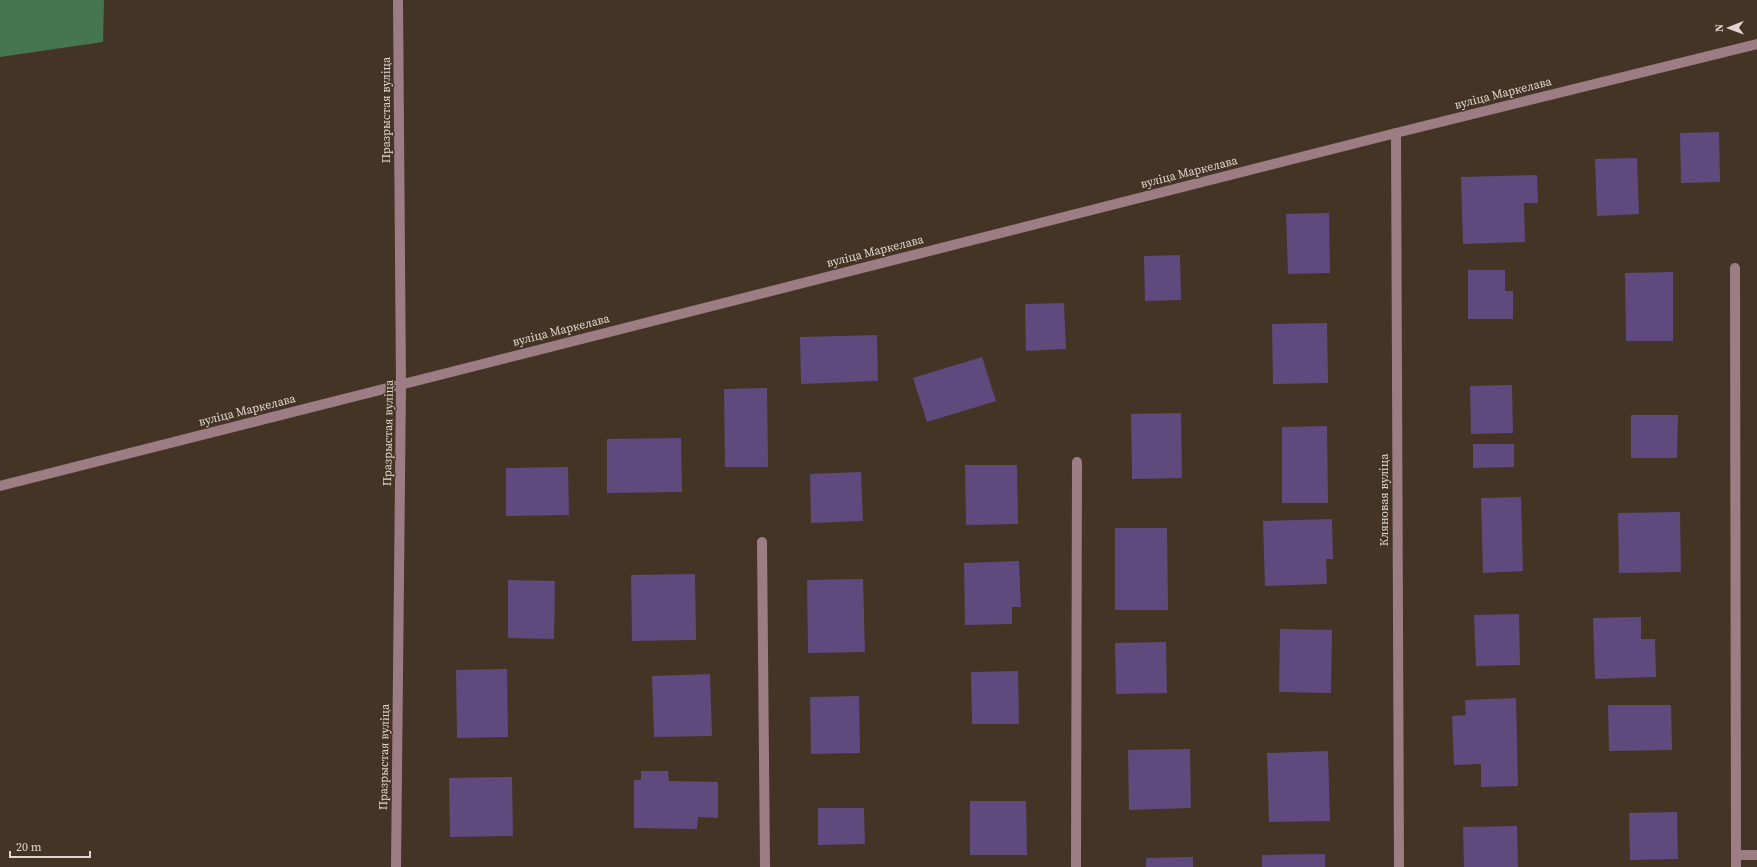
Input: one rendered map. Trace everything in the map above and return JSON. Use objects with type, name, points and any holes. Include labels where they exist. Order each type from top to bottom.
[{"type":"street","name":"Празрыстая вуліца","points":[[396,867],[401,384],[398,0]]},
{"type":"street","name":"вуліца Маркелава","points":[[0,486],[1396,133],[1757,44]]},
{"type":"street","name":"Кляновая вуліца","points":[[1396,133],[1399,867]]},
{"type":"street","points":[[1735,268],[1736,867]]},
{"type":"street","points":[[1076,867],[1077,462]]},
{"type":"street","points":[[762,542],[765,867]]},
{"type":"street","points":[[1736,855],[1757,855]]},
{"type":"green space","points":[[0,0],[104,0],[103,42],[0,57]]},
{"type":"building","points":[[1719,132],[1720,182],[1681,183],[1680,133]]},
{"type":"building","points":[[1637,158],[1639,214],[1597,216],[1595,159]]},
{"type":"building","points":[[1537,175],[1538,203],[1524,203],[1525,242],[1463,244],[1461,177]]},
{"type":"building","points":[[1329,213],[1330,273],[1288,274],[1286,214]]},
{"type":"building","points":[[1180,255],[1181,300],[1145,301],[1144,256]]},
{"type":"building","points":[[1468,270],[1505,270],[1505,291],[1513,291],[1513,319],[1468,319]]},
{"type":"building","points":[[1673,272],[1673,341],[1626,341],[1625,273]]},
{"type":"building","points":[[1064,303],[1066,349],[1026,351],[1025,304]]},
{"type":"building","points":[[1327,323],[1328,383],[1273,384],[1272,324]]},
{"type":"building","points":[[877,335],[878,381],[801,384],[800,337]]},
{"type":"building","points":[[982,357],[996,401],[927,422],[913,378]]},
{"type":"building","points":[[1512,385],[1513,433],[1471,434],[1470,386]]},
{"type":"building","points":[[767,388],[768,467],[725,467],[724,389]]},
{"type":"building","points":[[1181,413],[1182,478],[1132,479],[1131,414]]},
{"type":"building","points":[[1631,415],[1678,415],[1677,458],[1631,458]]},
{"type":"building","points":[[1327,426],[1328,503],[1282,503],[1282,427]]},
{"type":"building","points":[[681,438],[682,492],[607,493],[607,439]]},
{"type":"building","points":[[1473,444],[1514,444],[1514,467],[1473,468]]},
{"type":"building","points":[[965,465],[1017,465],[1018,524],[966,525]]},
{"type":"building","points":[[568,467],[569,515],[506,516],[506,468]]},
{"type":"building","points":[[861,472],[863,521],[811,523],[810,474]]},
{"type":"building","points":[[1521,497],[1523,571],[1483,573],[1481,498]]},
{"type":"building","points":[[1680,512],[1681,572],[1619,573],[1618,513]]},
{"type":"building","points":[[1332,519],[1333,559],[1326,559],[1327,584],[1265,586],[1263,521]]},
{"type":"building","points":[[1115,528],[1167,528],[1168,610],[1115,610]]},
{"type":"building","points":[[1019,561],[1021,607],[1012,607],[1012,624],[965,625],[964,563]]},
{"type":"building","points":[[695,574],[696,640],[632,641],[631,575]]},
{"type":"building","points":[[863,579],[865,652],[808,653],[807,580]]},
{"type":"building","points":[[508,580],[555,581],[554,639],[508,638]]},
{"type":"building","points":[[1519,614],[1520,665],[1476,666],[1474,615]]},
{"type":"building","points":[[1641,617],[1641,639],[1655,639],[1656,677],[1595,679],[1593,618]]},
{"type":"building","points":[[1280,629],[1332,630],[1331,693],[1279,692]]},
{"type":"building","points":[[1166,642],[1167,693],[1116,694],[1115,643]]},
{"type":"building","points":[[507,669],[508,737],[457,738],[456,670]]},
{"type":"building","points":[[1018,671],[1019,724],[972,724],[971,672]]},
{"type":"building","points":[[710,674],[712,736],[654,737],[652,676]]},
{"type":"building","points":[[859,696],[860,753],[811,754],[810,697]]},
{"type":"building","points":[[1516,698],[1518,786],[1481,787],[1481,764],[1454,765],[1452,716],[1466,715],[1465,700]]},
{"type":"building","points":[[1608,705],[1671,705],[1672,750],[1609,751]]},
{"type":"building","points":[[1190,749],[1191,808],[1129,810],[1128,750]]},
{"type":"building","points":[[1328,751],[1330,821],[1269,822],[1267,753]]},
{"type":"building","points":[[641,771],[668,771],[669,781],[718,782],[718,818],[698,817],[697,829],[634,828],[634,780],[641,780]]},
{"type":"building","points":[[512,777],[513,836],[450,837],[449,778]]},
{"type":"building","points":[[970,801],[1026,801],[1027,855],[970,855]]},
{"type":"building","points":[[818,808],[864,808],[865,844],[818,845]]},
{"type":"building","points":[[1677,812],[1678,859],[1630,860],[1629,813]]},
{"type":"building","points":[[1517,826],[1518,867],[1464,867],[1463,827]]},
{"type":"building","points":[[1325,854],[1325,867],[1262,867],[1262,855]]},
{"type":"building","points":[[1193,857],[1193,867],[1146,867],[1146,858]]}]
